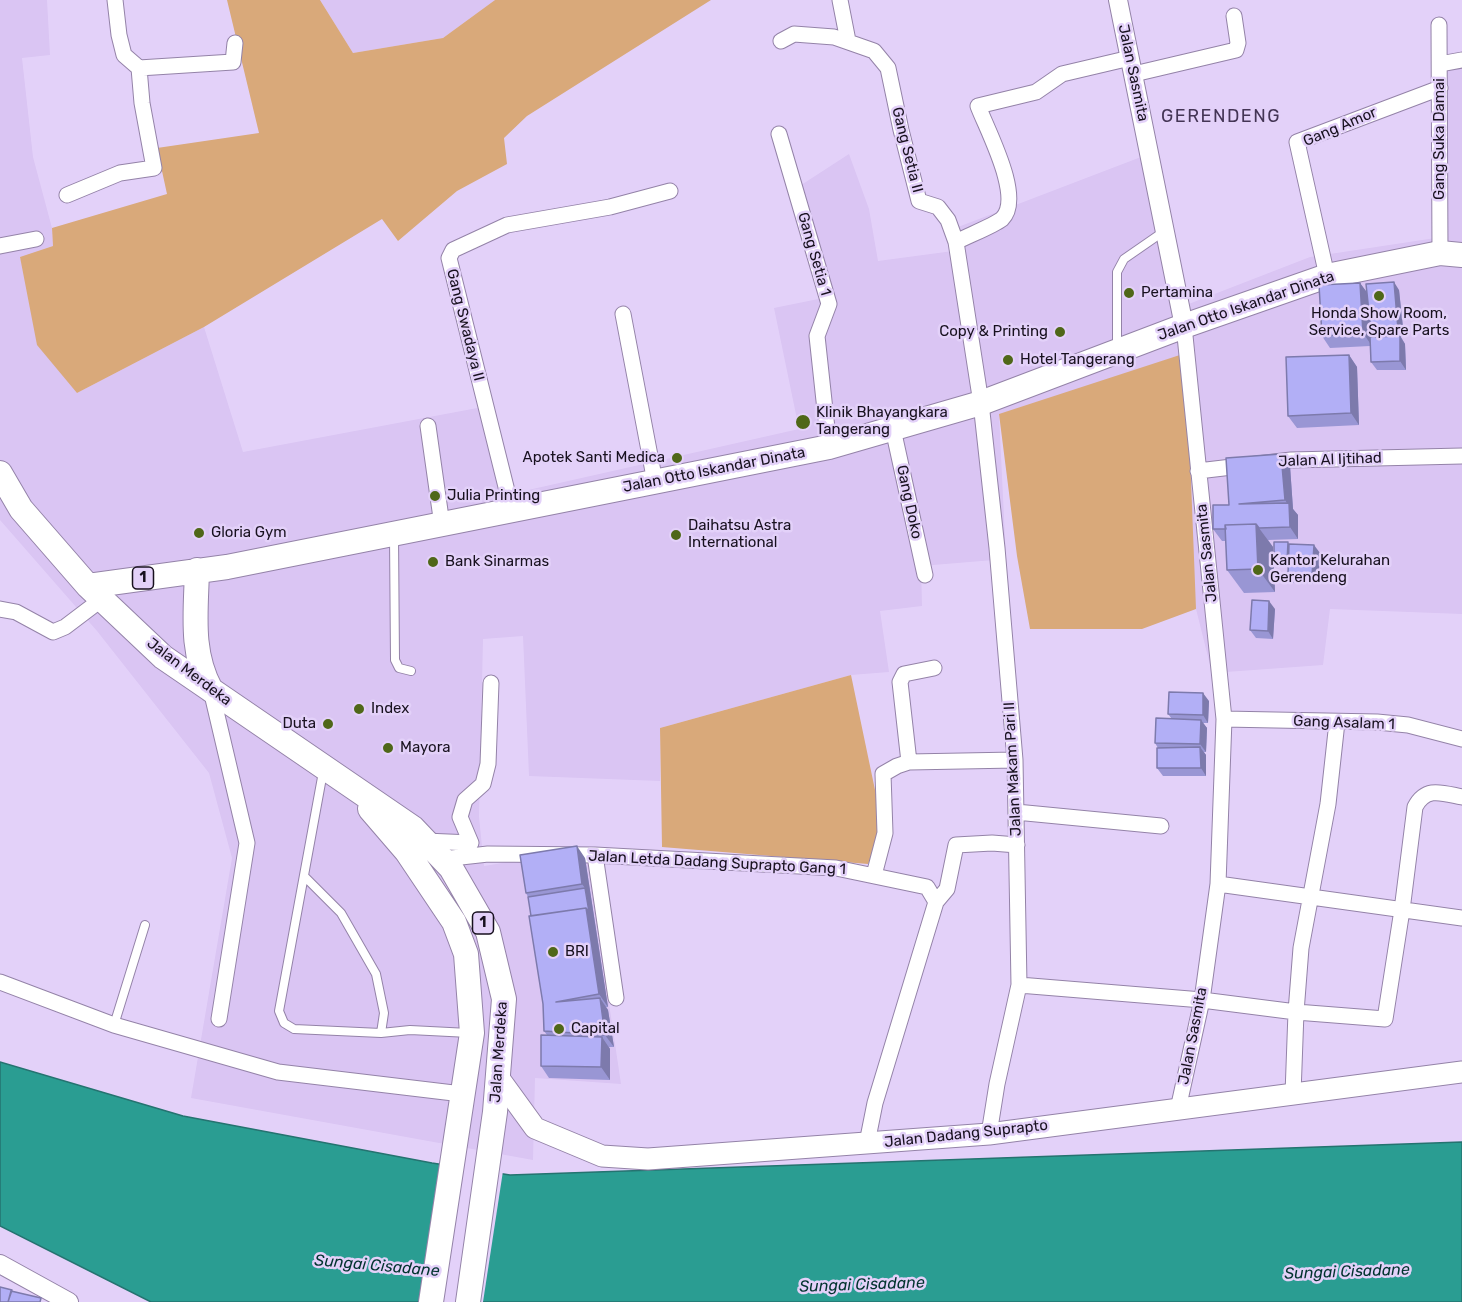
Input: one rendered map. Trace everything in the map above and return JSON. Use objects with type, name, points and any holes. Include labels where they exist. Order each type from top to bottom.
[{"type":"highway","name":"Jalan Otto Iskandar Dinata","points":[[95,592],[829,447],[981,403],[1327,276],[1451,254]]},
{"type":"highway","name":"Jalan Merdeka","points":[[0,473],[21,509],[95,592],[163,657],[413,828],[451,868],[488,932],[504,999],[495,1112],[468,1302]]},
{"type":"highway","name":"Jalan Merdeka","points":[[0,497],[21,509]]},
{"type":"highway","points":[[198,570],[195,643],[205,679],[211,690]]},
{"type":"highway","name":"Jalan Merdeka","points":[[351,787],[407,852],[454,922],[466,954],[472,1033],[431,1302]]},
{"type":"main road","name":"Jalan Dadang Suprapto","points":[[498,1077],[536,1128],[602,1156],[648,1159],[989,1134],[1462,1072]]},
{"type":"street","points":[[68,195],[120,173],[154,168],[142,103],[139,68],[124,55],[118,35],[115,0]]},
{"type":"street","points":[[840,0],[848,41]]},
{"type":"street","name":"Jalan Sasmita","points":[[1118,0],[1184,327],[1224,719],[1218,884],[1202,1000],[1178,1109]]},
{"type":"street","points":[[956,242],[1001,219],[1009,209],[1009,186],[978,106],[1036,92],[1062,74],[1236,50],[1238,43],[1234,16]]},
{"type":"street","name":"Gang Suka Damai","points":[[1439,25],[1440,88],[1451,254]]},
{"type":"street","name":"Gang Setia II","points":[[781,41],[794,34],[834,37],[874,51],[888,68],[919,201],[938,207],[948,220],[956,242],[981,403]]},
{"type":"street","points":[[139,68],[233,62],[235,44]]},
{"type":"street","points":[[1440,64],[1462,60]]},
{"type":"street","name":"Gang Amor","points":[[1327,276],[1297,142],[1440,88]]},
{"type":"street","name":"Gang Setia 1","points":[[779,134],[829,304],[817,336],[829,447]]},
{"type":"street","name":"Gang Swadaya II","points":[[512,511],[449,258],[453,250],[507,225],[670,191]]},
{"type":"street","points":[[0,246],[36,239]]},
{"type":"street","points":[[623,314],[655,482]]},
{"type":"street","name":"Jalan Makam Pari II","points":[[981,403],[997,548],[1015,760],[1019,985],[997,1084],[989,1134]]},
{"type":"street","points":[[428,426],[442,525]]},
{"type":"street","name":"Gang Doko","points":[[893,429],[925,575]]},
{"type":"street","name":"Jalan Al Ijtihad","points":[[1198,471],[1291,460],[1462,456]]},
{"type":"street","points":[[0,609],[16,612],[53,632],[65,627],[95,592]]},
{"type":"street","points":[[909,762],[900,682],[904,674],[934,668]]},
{"type":"street","points":[[425,841],[471,843],[460,817],[465,800],[483,784],[488,764],[490,683]]},
{"type":"street","points":[[211,690],[247,843],[219,1019]]},
{"type":"street","name":"Gang Asalam 1","points":[[1224,719],[1377,722],[1408,725],[1462,739]]},
{"type":"street","points":[[1293,1094],[1301,948],[1312,897],[1330,786],[1337,722]]},
{"type":"street","points":[[874,875],[885,833],[883,774],[909,762],[1015,760]]},
{"type":"street","points":[[1019,985],[1202,1000],[1296,1012],[1385,1019],[1415,807],[1420,798],[1427,793],[1462,797]]},
{"type":"street","points":[[1016,812],[1161,826]]},
{"type":"street","points":[[867,1143],[875,1102],[936,902],[947,889],[956,845],[992,843],[1017,846]]},
{"type":"street","name":"Jalan Letda Dadang Suprapto Gang 1","points":[[443,860],[488,854],[596,855],[836,868],[927,887],[936,902]]},
{"type":"street","points":[[596,855],[616,998]]},
{"type":"street","points":[[1218,884],[1462,918]]},
{"type":"street","points":[[0,982],[114,1025],[278,1072],[461,1100]]},
{"type":"street","points":[[0,1264],[69,1302]]},
{"type":"lane","points":[[1117,352],[1117,272],[1120,264],[1165,230]]},
{"type":"lane","points":[[394,534],[395,660],[399,668],[411,672]]},
{"type":"lane","points":[[324,767],[279,1011],[284,1023],[294,1029],[381,1034],[410,1030],[472,1033]]},
{"type":"lane","points":[[304,876],[340,913],[376,974],[384,1012],[381,1034]]},
{"type":"lane","points":[[114,1025],[145,925]]},
{"type":"shaded area","points":[[0,0],[47,0],[50,55],[22,58],[33,157],[52,228],[53,246],[20,258],[77,393],[204,327],[243,452],[488,406],[506,495],[799,429],[774,308],[828,297],[795,189],[849,154],[869,209],[878,261],[953,251],[945,232],[1141,157],[1181,307],[1310,257],[1442,237],[1441,66],[1462,64],[1462,614],[1330,609],[1323,665],[1212,673],[1196,609],[999,414],[1006,559],[921,566],[922,606],[880,611],[889,672],[851,675],[660,728],[660,781],[529,776],[523,636],[483,639],[479,817],[484,866],[586,849],[621,1084],[535,1078],[533,1160],[191,1098],[232,858],[209,773],[97,631],[0,520]]},
{"type":"shaded area","points":[[227,0],[320,0],[353,53],[443,38],[495,0],[711,0],[527,116],[504,138],[507,164],[457,191],[398,241],[382,219],[204,327],[77,393],[37,345],[20,257],[53,246],[52,228],[167,194],[157,148],[259,133]]},
{"type":"shaded area","points":[[320,0],[495,0],[443,38],[353,53]]},
{"type":"shaded area","points":[[1186,353],[1196,609],[1142,629],[1030,629],[1017,556],[999,414]]},
{"type":"shaded area","points":[[851,675],[884,833],[868,864],[662,847],[660,728]]},
{"type":"water","name":"Sungai Cisadane","points":[[0,1062],[183,1116],[432,1163],[510,1175],[1462,1142],[1462,1302],[151,1302],[0,1226]]},
{"type":"pier","points":[[448,1162],[503,1171],[483,1302],[426,1302]]},
{"type":"building","points":[[1394,282],[1398,329],[1371,331],[1366,284]]},
{"type":"building","points":[[1360,283],[1363,333],[1322,336],[1319,285]]},
{"type":"building","points":[[1400,336],[1400,361],[1371,362],[1370,337]]},
{"type":"building","points":[[1349,355],[1351,413],[1288,416],[1286,357]]},
{"type":"building","points":[[1281,454],[1285,500],[1239,504],[1289,503],[1290,527],[1259,528],[1256,524],[1225,525],[1226,529],[1213,529],[1213,505],[1229,505],[1226,458]]},
{"type":"building","points":[[1256,524],[1258,569],[1227,570],[1225,525]]},
{"type":"building","points":[[1274,542],[1288,542],[1287,562],[1274,562]]},
{"type":"building","points":[[1289,544],[1314,545],[1312,576],[1288,574]]},
{"type":"building","points":[[1252,600],[1269,601],[1268,631],[1250,630]]},
{"type":"building","points":[[1169,692],[1203,693],[1203,715],[1168,714]]},
{"type":"building","points":[[1156,718],[1201,720],[1200,744],[1155,743]]},
{"type":"building","points":[[1200,747],[1201,768],[1157,768],[1157,748]]},
{"type":"building","points":[[577,846],[582,884],[526,893],[520,855]]},
{"type":"building","points":[[585,888],[589,912],[586,908],[531,916],[528,897]]},
{"type":"building","points":[[586,908],[599,994],[556,1002],[600,998],[605,1035],[544,1031],[543,1004],[529,916]]},
{"type":"building","points":[[541,1035],[602,1037],[601,1067],[541,1066]]},
{"type":"building","points":[[0,1287],[12,1290],[8,1302],[0,1302]]},
{"type":"building","points":[[11,1291],[41,1298],[40,1302],[8,1302]]},
{"type":"place","name":"Pertamina","points":[[1129,293]]},
{"type":"place","name":"Honda Show Room, Service, Spare Parts","points":[[1379,296]]},
{"type":"place","name":"Copy & Printing","points":[[1060,332]]},
{"type":"place","name":"Hotel Tangerang","points":[[1008,360]]},
{"type":"place","name":"Klinik Bhayangkara Tangerang","points":[[803,422]]},
{"type":"place","name":"Apotek Santi Medica","points":[[677,458]]},
{"type":"place","name":"Julia Printing","points":[[435,496]]},
{"type":"place","name":"Gloria Gym","points":[[199,533]]},
{"type":"place","name":"Daihatsu Astra International","points":[[676,535]]},
{"type":"place","name":"Bank Sinarmas","points":[[433,562]]},
{"type":"place","name":"Kantor Kelurahan Gerendeng","points":[[1258,570]]},
{"type":"place","name":"Index","points":[[359,709]]},
{"type":"place","name":"Duta","points":[[328,724]]},
{"type":"place","name":"Mayora","points":[[388,748]]},
{"type":"place","name":"BRI","points":[[553,952]]},
{"type":"place","name":"Capital","points":[[559,1029]]},
{"type":"district","name":"GERENDENG","points":[[1221,117]]}]
